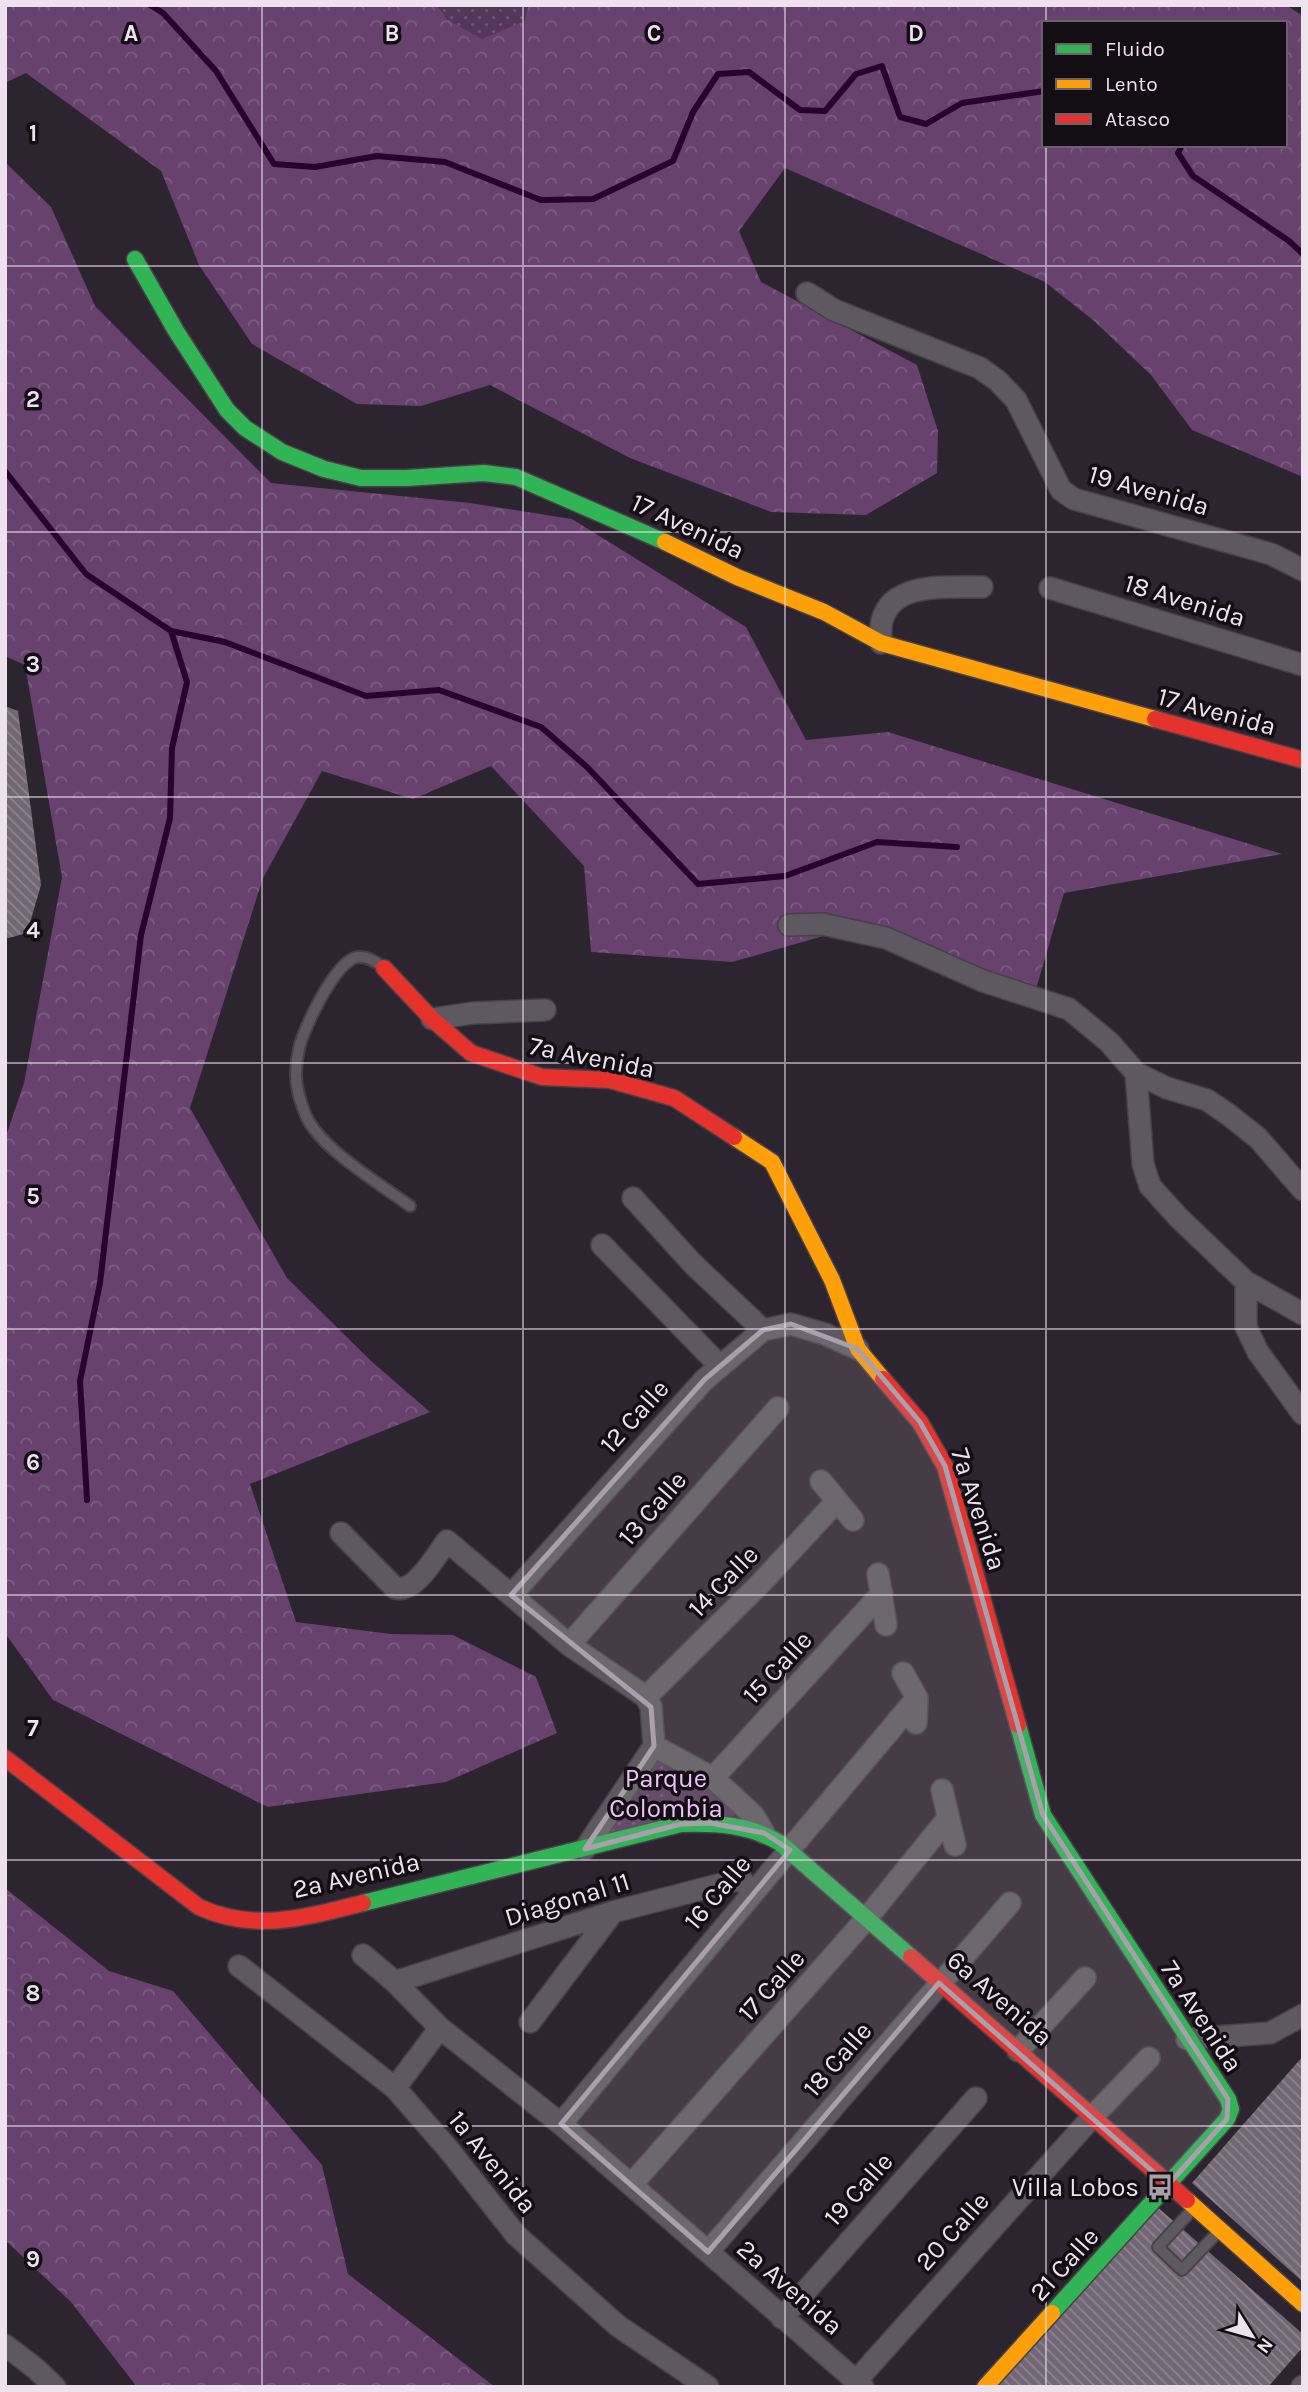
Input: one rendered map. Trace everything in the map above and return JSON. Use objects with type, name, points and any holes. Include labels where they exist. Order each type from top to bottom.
[{"type":"street","name":"17 Avenida","points":[[135,259],[164,313],[226,409],[245,428],[274,447],[311,464],[353,477],[414,480],[471,471],[516,477],[643,532],[737,577],[824,612],[881,643],[1303,760]]},
{"type":"street","name":"19 Avenida","points":[[807,293],[834,310],[980,368],[998,381],[1016,400],[1061,490],[1074,499],[1271,554],[1303,569]]},
{"type":"street","points":[[881,643],[882,621],[891,603],[904,594],[922,589],[982,587]]},
{"type":"street","name":"18 Avenida","points":[[1051,588],[1303,665]]},
{"type":"street","points":[[789,925],[822,924],[886,938],[983,981],[1069,1009],[1109,1042],[1136,1073],[1167,1088],[1207,1100],[1229,1115],[1258,1138],[1303,1190]]},
{"type":"street","name":"7a Avenida","points":[[384,968],[432,1019],[471,1053],[542,1077],[610,1080],[674,1098],[772,1162],[831,1280],[858,1349],[920,1422],[945,1465],[1043,1815],[1228,2099],[1230,2109]]},
{"type":"street","points":[[432,1019],[473,1013],[545,1010]]},
{"type":"street","points":[[1136,1073],[1143,1164],[1150,1186],[1179,1218],[1246,1282],[1303,1314]]},
{"type":"street","points":[[633,1198],[693,1264],[763,1330],[791,1324],[858,1349]]},
{"type":"street","points":[[602,1245],[720,1366]]},
{"type":"street","points":[[1246,1282],[1247,1327],[1258,1352],[1303,1413]]},
{"type":"street","name":"12 Calle","points":[[512,1595],[705,1379],[763,1330]]},
{"type":"street","name":"13 Calle","points":[[569,1645],[778,1408]]},
{"type":"street","points":[[821,1480],[853,1520]]},
{"type":"street","name":"14 Calle","points":[[646,1697],[761,1583],[837,1501]]},
{"type":"street","points":[[341,1533],[394,1588],[402,1591],[412,1586],[447,1541],[569,1645],[646,1697],[652,1707],[653,1736],[585,1849]]},
{"type":"street","name":"15 Calle","points":[[713,1778],[880,1583],[886,1625]]},
{"type":"street","points":[[903,1673],[916,1698],[916,1723]]},
{"type":"street","name":"16 Calle","points":[[561,2124],[916,1698]]},
{"type":"street","name":"6a Avenida","points":[[653,1736],[713,1778],[753,1815],[764,1833],[867,1918],[1303,2304]]},
{"type":"street","name":"2a Avenida","points":[[5,1758],[183,1896],[212,1914],[236,1921],[267,1923],[293,1920],[662,1828],[698,1822],[722,1823],[764,1833]]},
{"type":"street","points":[[942,1790],[956,1845]]},
{"type":"street","name":"17 Calle","points":[[631,2185],[867,1918],[948,1818]]},
{"type":"street","name":"Diagonal 11","points":[[396,1983],[613,1912],[741,1879],[752,1892]]},
{"type":"street","name":"18 Calle","points":[[708,2252],[1010,1903]]},
{"type":"street","points":[[530,2022],[613,1912]]},
{"type":"street","name":"2a Avenida","points":[[363,1955],[396,1983],[440,2028],[561,2124],[859,2384]]},
{"type":"street","name":"1a Avenida","points":[[239,1966],[395,2088],[449,2150],[516,2235],[618,2326],[708,2387]]},
{"type":"street","points":[[1018,2051],[1085,1978]]},
{"type":"street","points":[[1187,2039],[1270,2033],[1303,2015]]},
{"type":"street","points":[[395,2088],[440,2028]]},
{"type":"street","name":"20 Calle","points":[[859,2384],[1093,2116],[1149,2058]]},
{"type":"street","name":"19 Calle","points":[[782,2318],[976,2098]]},
{"type":"street","name":"21 Calle","points":[[985,2387],[1227,2119],[1230,2109]]},
{"type":"street","points":[[5,2345],[55,2387]]},
{"type":"lane","name":"7a Avenida","points":[[384,968],[369,958],[357,957],[349,960],[308,1022],[299,1049],[296,1077],[306,1116],[321,1140],[410,1206]]},
{"type":"lane","points":[[1194,2208],[1158,2247],[1182,2270],[1220,2231]]},
{"type":"highlighted area","points":[[791,1324],[858,1349],[920,1422],[945,1466],[1043,1815],[1228,2099],[1227,2119],[1168,2185],[939,1983],[708,2252],[561,2124],[790,1850],[764,1833],[710,1823],[681,1824],[585,1849],[654,1746],[651,1707],[511,1595],[705,1379],[763,1330]]},
{"type":"green space","points":[[5,5],[437,5],[448,20],[524,21],[528,5],[1286,5],[1303,16],[1303,477],[1192,430],[1151,375],[1093,320],[1045,282],[785,168],[739,231],[761,282],[917,365],[938,431],[937,473],[866,515],[771,512],[630,458],[490,385],[421,406],[357,404],[252,344],[199,265],[161,171],[26,73],[5,83]]},
{"type":"green space","points":[[437,5],[528,5],[525,21],[482,39],[448,20]]},
{"type":"green space","points":[[5,162],[51,207],[95,306],[271,483],[470,503],[572,519],[746,627],[806,740],[888,732],[1282,854],[1064,893],[1036,989],[848,929],[732,962],[591,952],[584,866],[491,766],[413,799],[322,771],[263,878],[190,1108],[287,1278],[371,1361],[430,1412],[250,1484],[296,1622],[391,1634],[453,1635],[536,1677],[557,1733],[446,1782],[268,1807],[53,1700],[5,1633],[5,1139],[24,1083],[62,877],[25,665],[5,656]]},
{"type":"green space","name":"Parque Colombia","points":[[654,1746],[750,1812],[590,1848]]},
{"type":"green space","points":[[5,1888],[109,1971],[173,1991],[322,2165],[348,2274],[495,2387],[137,2387],[71,2302],[5,2240]]},
{"type":"building","points":[[5,706],[18,711],[41,885],[27,933],[5,939]]},
{"type":"building","points":[[1303,2056],[1303,2282],[1192,2183]]},
{"type":"building","points":[[1155,2205],[1303,2334],[1303,2347],[1268,2387],[997,2387]]},
{"type":"waterway","points":[[150,5],[163,13],[216,71],[274,164],[315,167],[377,156],[445,162],[541,200],[593,199],[673,161],[693,112],[718,74],[749,72],[800,110],[825,111],[856,74],[882,66],[900,117],[926,124],[962,103],[1042,91]]},
{"type":"waterway","points":[[1181,147],[1178,153],[1193,176],[1289,241],[1303,254]]},
{"type":"waterway","points":[[5,471],[86,574],[171,631],[225,642],[366,696],[439,690],[541,727],[587,767],[698,884],[785,876],[877,842],[957,847]]},
{"type":"waterway","points":[[87,1500],[80,1381],[100,1283],[141,935],[170,818],[172,748],[187,682],[171,631]]},
{"type":"traffic: fast","points":[[135,259],[176,331],[227,410],[245,428],[282,452],[324,469],[361,478],[484,473],[516,477],[665,542]]},
{"type":"traffic: fast","points":[[1018,1725],[1043,1815],[1228,2099],[1231,2109],[1227,2119],[1052,2313]]},
{"type":"traffic: fast","points":[[363,1903],[681,1824],[720,1825],[744,1828],[780,1843],[911,1957]]},
{"type":"traffic: slow","points":[[665,542],[737,577],[824,612],[881,643],[1155,719]]},
{"type":"traffic: slow","points":[[734,1137],[772,1162],[832,1280],[858,1349],[883,1379]]},
{"type":"traffic: slow","points":[[1187,2200],[1303,2304]]},
{"type":"traffic: slow","points":[[985,2387],[1052,2313]]},
{"type":"traffic: jam","points":[[1155,719],[1303,760]]},
{"type":"traffic: jam","points":[[384,968],[432,1019],[471,1053],[542,1077],[610,1080],[674,1098],[734,1137]]},
{"type":"traffic: jam","points":[[883,1379],[920,1422],[945,1466],[1018,1725]]},
{"type":"traffic: jam","points":[[5,1758],[199,1907],[220,1915],[261,1921],[301,1917],[363,1903]]},
{"type":"traffic: jam","points":[[911,1957],[1187,2200]]},
{"type":"place","name":"Villa Lobos","points":[[1160,2187]]}]
